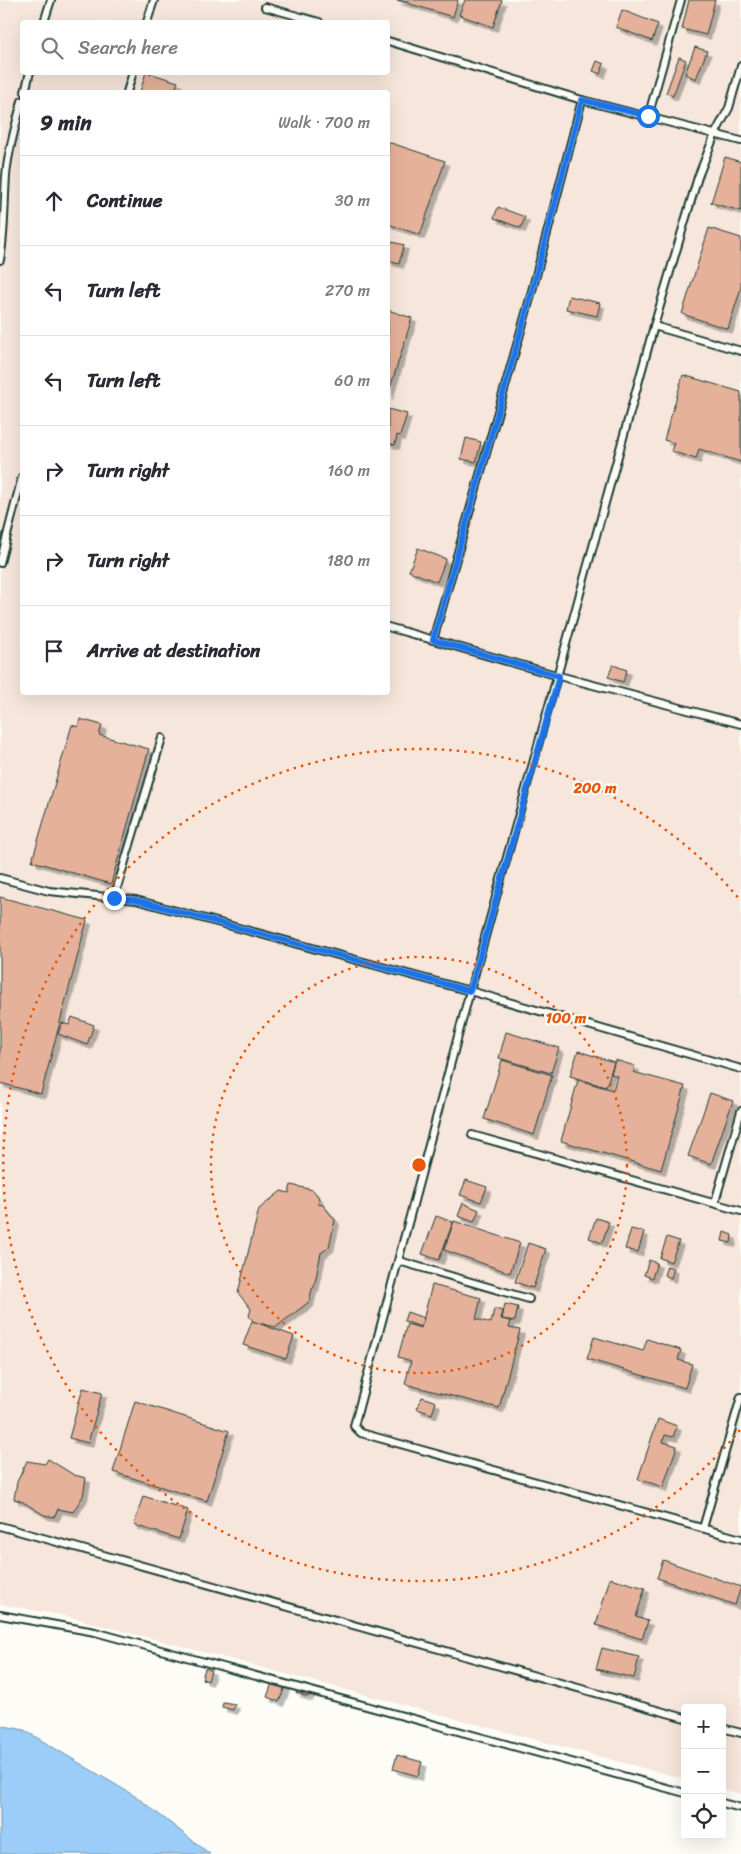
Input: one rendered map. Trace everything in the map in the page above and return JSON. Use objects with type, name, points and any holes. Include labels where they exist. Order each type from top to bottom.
[{"type":"lane","points":[[45,20],[51,0]]},
{"type":"lane","points":[[148,20],[154,0]]},
{"type":"lane","points":[[648,116],[681,0]]},
{"type":"lane","points":[[265,7],[313,20]]},
{"type":"lane","points":[[390,42],[582,100],[741,141]]},
{"type":"lane","points":[[741,66],[729,108],[715,134],[698,177],[654,326],[559,676],[470,991],[399,1261],[355,1415],[354,1426],[361,1434],[741,1539]]},
{"type":"lane","points":[[25,90],[29,75]]},
{"type":"lane","points":[[128,90],[132,75]]},
{"type":"lane","points":[[433,640],[526,315],[582,100]]},
{"type":"lane","points":[[0,260],[4,239],[6,175],[10,148],[20,108]]},
{"type":"lane","points":[[654,326],[741,351]]},
{"type":"lane","points":[[0,563],[20,485]]},
{"type":"lane","points":[[390,628],[559,676],[741,724]]},
{"type":"lane","points":[[114,898],[162,738]]},
{"type":"lane","points":[[0,878],[48,891],[146,903],[470,991],[741,1069]]},
{"type":"lane","points":[[715,1202],[741,1111]]},
{"type":"lane","points":[[472,1135],[715,1202],[741,1211]]},
{"type":"lane","points":[[399,1261],[529,1299]]},
{"type":"lane","points":[[703,1528],[741,1397]]},
{"type":"lane","points":[[0,1526],[681,1717]]},
{"type":"lane","points":[[0,1615],[95,1632],[681,1792]]},
{"type":"lane","points":[[726,1729],[741,1733]]},
{"type":"lane","points":[[726,1804],[741,1808]]},
{"type":"shaded area","points":[[0,0],[741,0],[741,1794],[726,1790],[726,1704],[681,1704],[681,1778],[66,1616],[0,1604]]},
{"type":"water","points":[[0,1725],[24,1730],[138,1798],[210,1854],[0,1854]]},
{"type":"building","points":[[397,0],[458,0],[453,17]]},
{"type":"building","points":[[465,0],[502,0],[493,27],[459,15]]},
{"type":"building","points":[[689,0],[715,0],[706,35],[682,29]]},
{"type":"building","points":[[622,10],[658,24],[652,41],[616,27]]},
{"type":"building","points":[[695,47],[707,51],[696,79],[685,74]]},
{"type":"building","points":[[679,57],[686,60],[673,96],[666,93]]},
{"type":"building","points":[[597,61],[604,64],[600,74],[593,71]]},
{"type":"building","points":[[145,75],[156,75],[178,82],[175,90],[141,90]]},
{"type":"building","points":[[390,143],[445,161],[420,235],[390,225]]},
{"type":"building","points":[[725,157],[741,162],[741,211],[711,203]]},
{"type":"building","points":[[498,207],[525,217],[521,228],[494,218]]},
{"type":"building","points":[[709,228],[741,238],[741,288],[728,329],[682,314]]},
{"type":"building","points":[[390,242],[404,245],[399,264],[390,262]]},
{"type":"building","points":[[569,296],[600,303],[597,316],[566,309]]},
{"type":"building","points":[[390,311],[412,318],[390,389]]},
{"type":"building","points":[[683,375],[741,392],[741,462],[699,449],[696,459],[671,451],[674,443],[664,440]]},
{"type":"building","points":[[390,410],[407,414],[400,436],[397,435],[395,445],[390,444]]},
{"type":"building","points":[[466,438],[481,442],[476,462],[461,459]]},
{"type":"building","points":[[418,548],[446,559],[437,582],[409,571]]},
{"type":"building","points":[[613,665],[627,670],[623,682],[608,677]]},
{"type":"building","points":[[80,719],[102,725],[99,735],[149,749],[111,884],[32,861],[72,725],[78,727]]},
{"type":"building","points":[[0,897],[87,920],[41,1094],[0,1083]]},
{"type":"building","points":[[72,1017],[94,1025],[87,1045],[58,1034],[62,1023],[69,1025]]},
{"type":"building","points":[[506,1032],[559,1048],[551,1073],[499,1058]]},
{"type":"building","points":[[578,1051],[614,1062],[606,1087],[570,1076]]},
{"type":"building","points":[[502,1060],[552,1075],[534,1135],[484,1119]]},
{"type":"building","points":[[615,1060],[635,1066],[633,1072],[685,1086],[661,1170],[561,1141],[578,1080],[613,1090],[617,1076],[611,1074]]},
{"type":"building","points":[[710,1093],[733,1101],[711,1164],[688,1156]]},
{"type":"building","points":[[466,1180],[487,1187],[481,1202],[460,1195]]},
{"type":"building","points":[[291,1185],[313,1190],[319,1198],[318,1204],[323,1205],[335,1220],[329,1247],[321,1253],[309,1302],[276,1327],[254,1322],[249,1316],[251,1309],[238,1293],[259,1209],[281,1191],[289,1193]]},
{"type":"building","points":[[463,1203],[479,1210],[474,1222],[458,1216]]},
{"type":"building","points":[[436,1216],[453,1222],[439,1260],[422,1254]]},
{"type":"building","points":[[596,1218],[609,1222],[602,1243],[589,1238]]},
{"type":"building","points":[[454,1221],[520,1243],[510,1273],[444,1250]]},
{"type":"building","points":[[631,1229],[644,1232],[638,1252],[625,1249]]},
{"type":"building","points":[[724,1232],[732,1235],[731,1243],[722,1241]]},
{"type":"building","points":[[667,1237],[679,1241],[671,1262],[660,1258]]},
{"type":"building","points":[[528,1243],[546,1249],[533,1288],[515,1282]]},
{"type":"building","points":[[649,1260],[657,1263],[652,1278],[644,1275]]},
{"type":"building","points":[[667,1266],[674,1268],[671,1278],[664,1275]]},
{"type":"building","points":[[432,1285],[481,1298],[476,1319],[491,1323],[494,1309],[503,1311],[501,1319],[511,1321],[509,1328],[520,1330],[499,1408],[405,1384],[411,1361],[398,1357],[407,1324],[421,1328]]},
{"type":"building","points":[[505,1304],[518,1307],[515,1321],[502,1319]]},
{"type":"building","points":[[407,1312],[424,1318],[421,1327],[404,1321]]},
{"type":"building","points":[[252,1321],[294,1336],[286,1359],[243,1345]]},
{"type":"building","points":[[594,1337],[643,1351],[647,1339],[681,1350],[678,1360],[692,1364],[685,1388],[587,1359]]},
{"type":"building","points":[[83,1388],[102,1393],[88,1443],[69,1438]]},
{"type":"building","points":[[422,1397],[436,1402],[432,1414],[417,1409]]},
{"type":"building","points":[[135,1401],[229,1431],[207,1501],[113,1472]]},
{"type":"building","points":[[658,1419],[677,1426],[673,1437],[665,1435],[663,1442],[677,1446],[663,1487],[638,1479]]},
{"type":"building","points":[[48,1459],[74,1475],[86,1478],[83,1496],[73,1512],[58,1509],[54,1517],[44,1515],[23,1502],[14,1499],[17,1482],[27,1461],[45,1464]]},
{"type":"building","points":[[143,1496],[188,1510],[179,1539],[134,1525]]},
{"type":"building","points":[[663,1560],[741,1587],[735,1605],[657,1578]]},
{"type":"building","points":[[610,1578],[645,1588],[636,1617],[648,1621],[642,1639],[596,1625]]},
{"type":"building","points":[[602,1648],[639,1657],[634,1678],[596,1669]]},
{"type":"building","points":[[205,1668],[211,1670],[208,1681],[202,1679]]},
{"type":"building","points":[[273,1680],[286,1684],[279,1702],[267,1697]]},
{"type":"building","points":[[298,1687],[310,1692],[308,1697],[296,1693]]},
{"type":"building","points":[[223,1702],[235,1704],[233,1710],[222,1707]]},
{"type":"building","points":[[397,1755],[422,1762],[418,1776],[393,1769]]},
{"type":"route","points":[[114,898],[136,900],[470,991],[559,676],[433,640],[528,306],[582,100],[648,116]]}]
